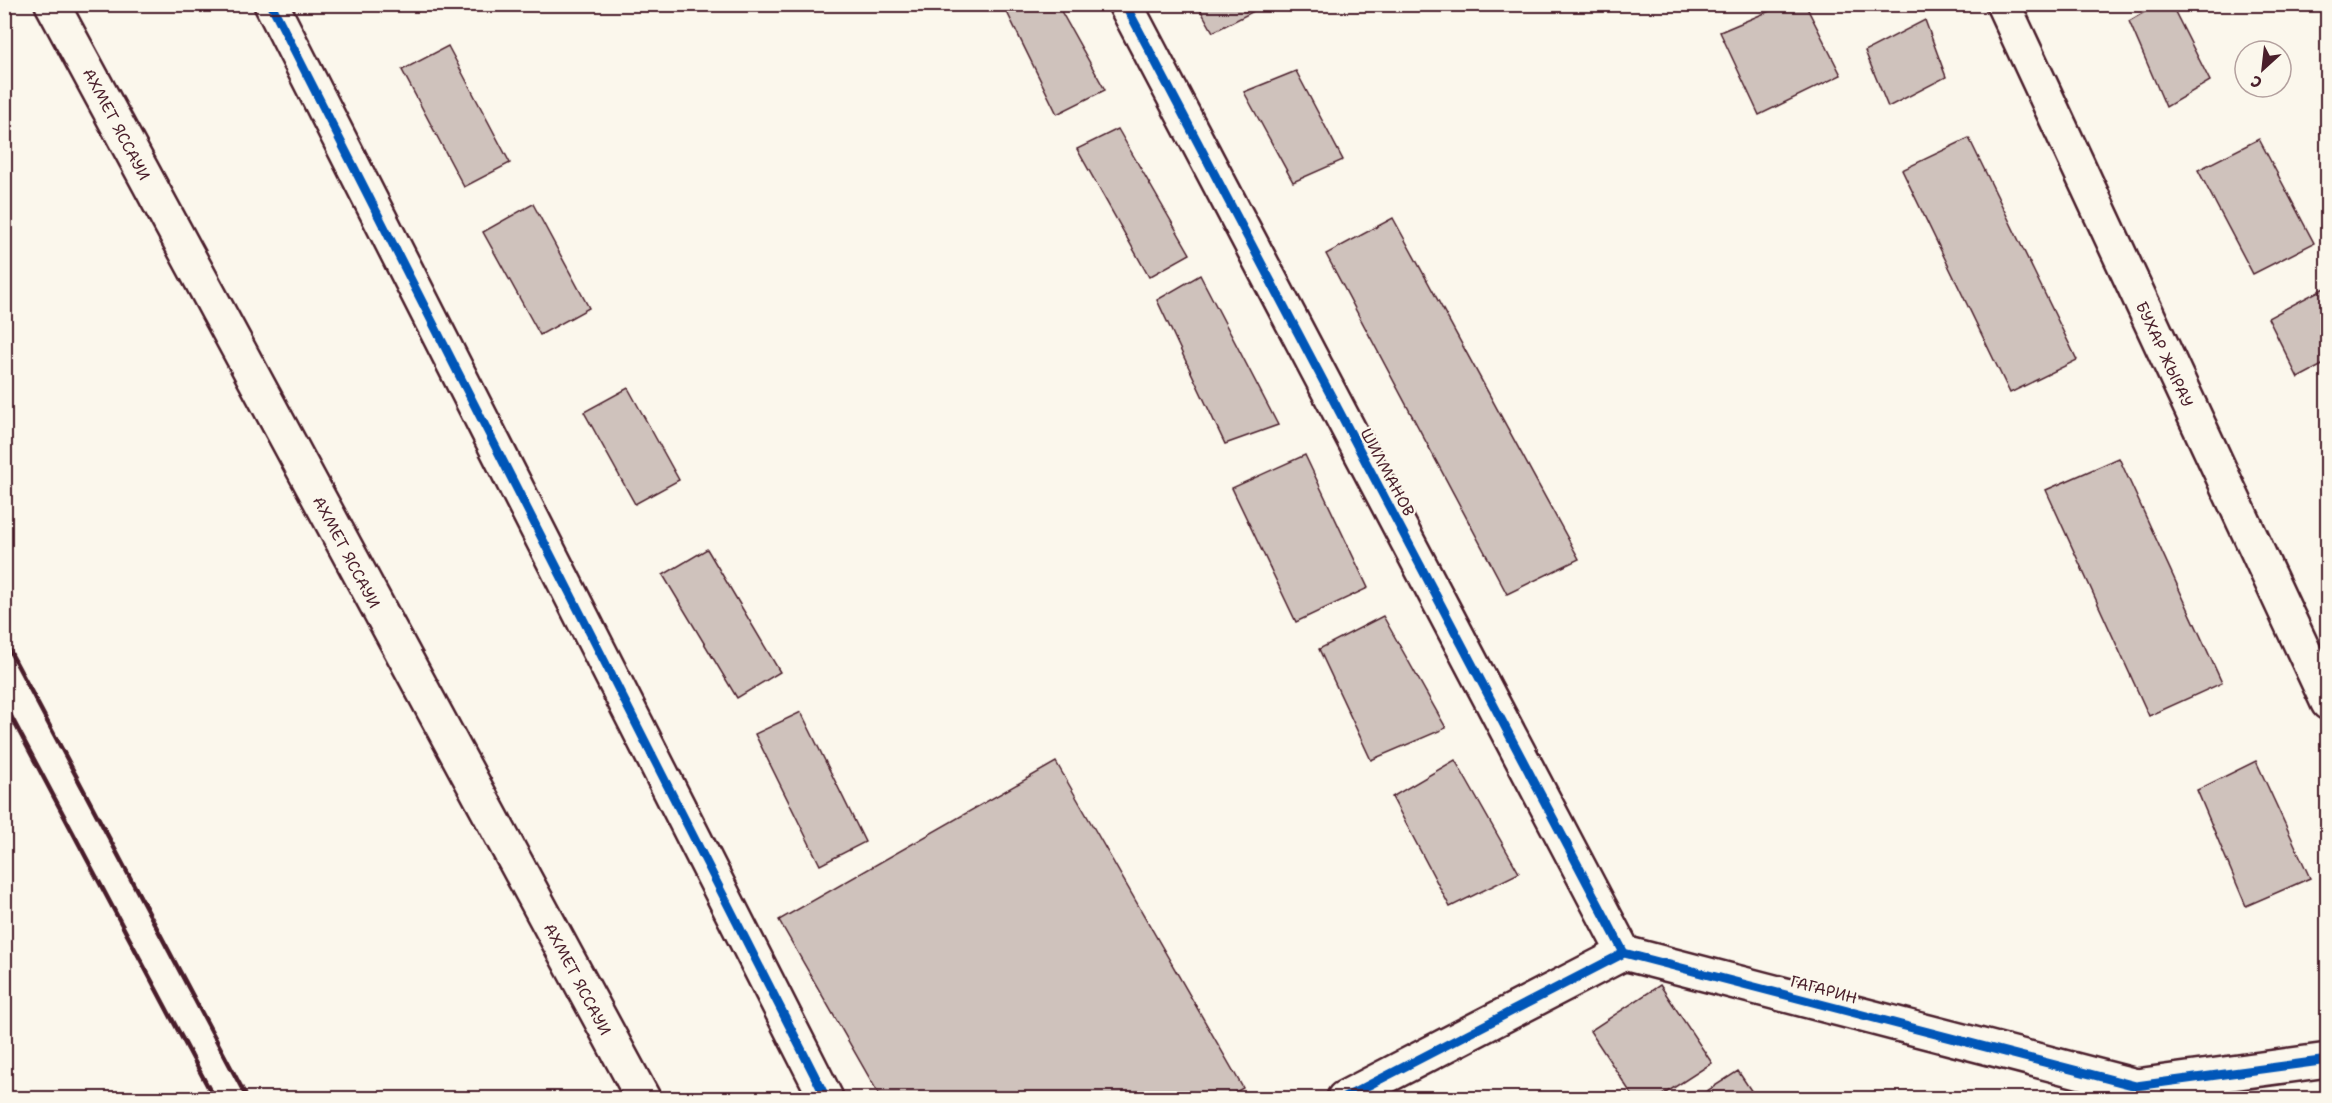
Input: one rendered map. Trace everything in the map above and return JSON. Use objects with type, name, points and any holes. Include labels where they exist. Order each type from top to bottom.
[{"type":"street","name":"АХМЕТ ЯССАУИ","points":[[52,4],[643,1098]]},
{"type":"street","points":[[271,4],[826,1098]]},
{"type":"street","name":"ШИЛМАНОВ","points":[[1125,4],[1624,953]]},
{"type":"street","name":"БУХАР ЖЫРАУ","points":[[2003,4],[2328,703]]},
{"type":"street","points":[[1344,1098],[1624,953]]},
{"type":"street","name":"ГАГАРИН","points":[[1624,953],[2136,1086],[2328,1060]]},
{"type":"building","points":[[1003,4],[1057,4],[1105,90],[1057,114]]},
{"type":"building","points":[[1197,4],[1256,4],[1258,9],[1213,32]]},
{"type":"building","points":[[1786,4],[1805,4],[1841,75],[1759,115],[1720,32]]},
{"type":"building","points":[[2158,4],[2171,4],[2210,81],[2166,107],[2129,21]]},
{"type":"building","points":[[1925,20],[1946,77],[1888,107],[1865,51]]},
{"type":"building","points":[[448,46],[510,163],[464,187],[402,70]]},
{"type":"building","points":[[1296,71],[1343,160],[1293,182],[1244,92]]},
{"type":"building","points":[[1118,129],[1190,254],[1149,277],[1077,149]]},
{"type":"building","points":[[1969,138],[2077,360],[2010,393],[1902,170]]},
{"type":"building","points":[[2259,139],[2314,243],[2253,274],[2198,170]]},
{"type":"building","points":[[533,204],[589,308],[540,335],[483,232]]},
{"type":"building","points":[[1393,218],[1579,559],[1507,594],[1326,254]]},
{"type":"building","points":[[1200,275],[1278,425],[1225,444],[1157,300]]},
{"type":"building","points":[[2328,286],[2328,362],[2298,378],[2268,318]]},
{"type":"building","points":[[628,388],[679,480],[635,504],[584,412]]},
{"type":"building","points":[[1305,455],[1368,588],[1296,622],[1232,488]]},
{"type":"building","points":[[2119,458],[2222,683],[2149,716],[2046,490]]},
{"type":"building","points":[[707,549],[780,672],[737,698],[663,575]]},
{"type":"building","points":[[1383,616],[1446,728],[1371,760],[1319,649]]},
{"type":"building","points":[[801,712],[865,842],[820,865],[755,734]]},
{"type":"building","points":[[1455,760],[1519,873],[1450,907],[1392,797]]},
{"type":"building","points":[[2256,761],[2310,878],[2246,906],[2197,790]]},
{"type":"building","points":[[1056,762],[1243,1088],[1225,1098],[881,1098],[779,920]]},
{"type":"building","points":[[1660,985],[1712,1063],[1658,1098],[1634,1098],[1590,1031]]},
{"type":"building","points":[[1738,1071],[1756,1098],[1696,1098]]},
{"type":"railway","points":[[4,640],[247,1098]]},
{"type":"railway","points":[[4,703],[214,1098]]},
{"type":"cycle path","points":[[271,4],[826,1098]]},
{"type":"cycle path","points":[[1125,4],[1624,953]]},
{"type":"cycle path","points":[[1344,1098],[1624,953],[2136,1086],[2328,1060]]}]
